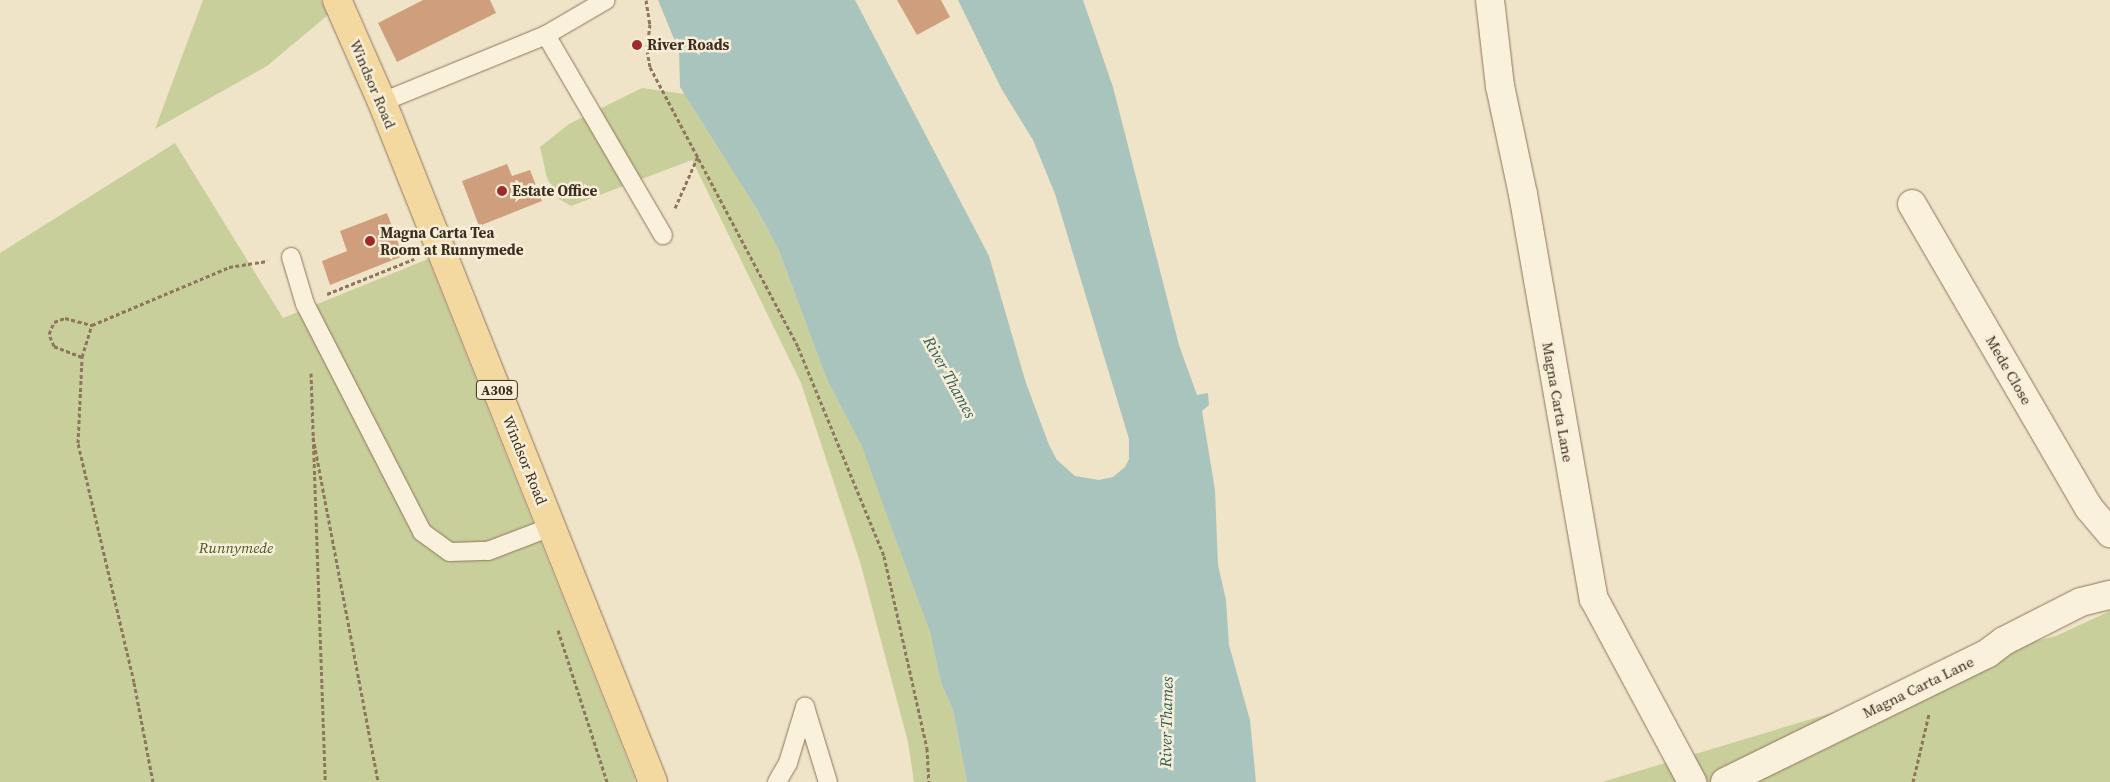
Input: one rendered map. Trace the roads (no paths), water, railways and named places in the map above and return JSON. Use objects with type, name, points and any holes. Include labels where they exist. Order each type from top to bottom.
[{"type":"main road","name":"Windsor Road","points":[[337,0],[382,102],[653,782]]},
{"type":"street","name":"Magna Carta Lane","points":[[1490,0],[1500,86],[1523,194],[1594,599],[1692,782]]},
{"type":"street","name":"Mede Close","points":[[1912,204],[2090,508],[2110,533]]},
{"type":"street","name":"Magna Carta Lane","points":[[1725,782],[1938,677],[2081,602],[2110,595]]},
{"type":"lane","points":[[382,102],[546,35],[606,0]]},
{"type":"lane","points":[[546,35],[663,235]]},
{"type":"lane","points":[[291,257],[304,304],[422,532],[450,552],[488,552],[552,527]]},
{"type":"lane","points":[[777,782],[788,763],[805,707],[828,782]]},
{"type":"water","name":"River Thames","points":[[658,0],[855,0],[989,256],[1026,383],[1049,445],[1057,460],[1075,476],[1099,480],[1113,477],[1125,467],[1129,459],[1129,439],[1055,194],[1033,140],[1001,88],[958,0],[1083,0],[1113,87],[1179,345],[1197,395],[1208,393],[1209,405],[1202,411],[1215,490],[1218,565],[1226,600],[1229,645],[1250,720],[1256,782],[967,782],[953,710],[941,683],[930,632],[862,447],[827,380],[779,251],[758,211],[680,87],[679,51]]},
{"type":"place","name":"River Roads","points":[[637,45]]},
{"type":"place","name":"Estate Office","points":[[502,191]]},
{"type":"place","name":"Magna Carta Tea Room at Runnymede","points":[[370,241]]},
{"type":"park label","name":"Runnymede","points":[[236,548]]}]
